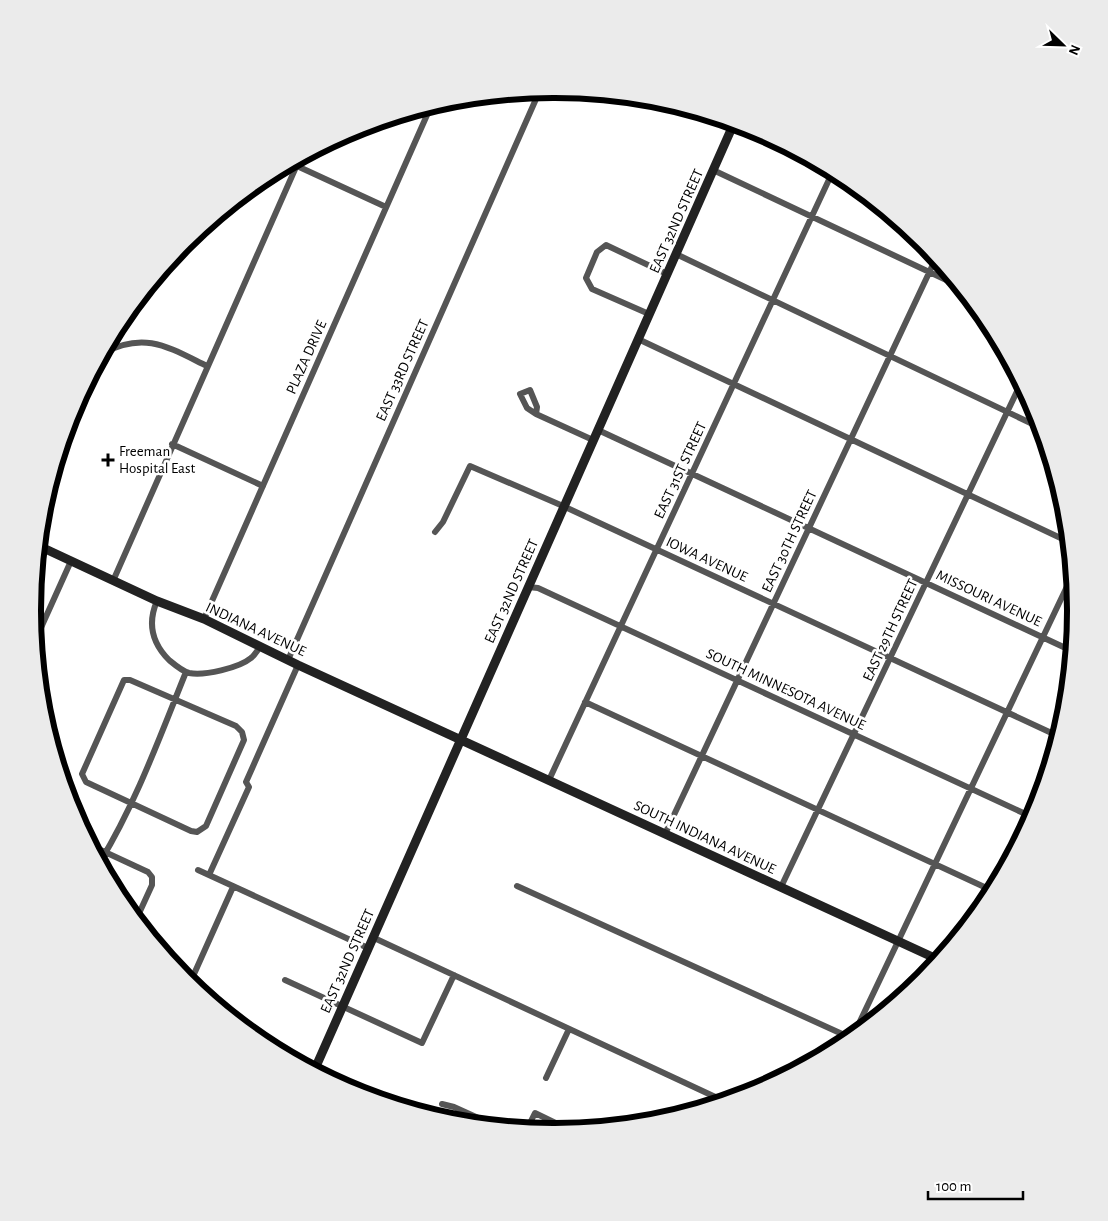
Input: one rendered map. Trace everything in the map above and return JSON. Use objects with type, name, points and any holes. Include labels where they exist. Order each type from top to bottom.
[{"type":"main road","name":"EAST 32ND STREET","points":[[317,1065],[731,130]]},
{"type":"main road","name":"INDIANA AVENUE","points":[[45,549],[157,601],[204,619],[460,740]]},
{"type":"main road","name":"SOUTH INDIANA AVENUE","points":[[460,740],[932,957]]},
{"type":"street","name":"EAST 33RD STREET","points":[[288,660],[536,99]]},
{"type":"street","name":"PLAZA DRIVE","points":[[204,619],[428,114]]},
{"type":"street","points":[[297,167],[386,207]]},
{"type":"street","points":[[113,581],[295,168]]},
{"type":"street","points":[[714,170],[946,280]]},
{"type":"street","name":"EAST 31ST STREET","points":[[549,780],[830,178]]},
{"type":"street","points":[[649,314],[592,288],[586,278],[598,252],[606,245],[667,274]]},
{"type":"street","points":[[676,254],[1032,424]]},
{"type":"street","name":"EAST 30TH STREET","points":[[665,834],[933,265]]},
{"type":"street","points":[[638,339],[1061,538]]},
{"type":"street","points":[[115,347],[139,341],[161,346],[207,366]]},
{"type":"street","name":"EAST 29TH STREET","points":[[782,887],[1017,391]]},
{"type":"street","points":[[536,414],[593,440]]},
{"type":"street","name":"MISSOURI AVENUE","points":[[598,430],[1066,647]]},
{"type":"street","points":[[172,444],[263,486]]},
{"type":"street","name":"IOWA AVENUE","points":[[435,532],[443,522],[470,466],[563,506],[1051,733]]},
{"type":"street","points":[[42,628],[71,561]]},
{"type":"street","name":"SOUTH MINNESOTA AVENUE","points":[[528,587],[538,588],[1025,814]]},
{"type":"street","points":[[859,1022],[1066,588]]},
{"type":"street","points":[[157,601],[150,621],[156,644],[167,658],[186,672],[208,672],[224,669],[251,658],[261,646]]},
{"type":"street","points":[[209,875],[249,787],[246,782],[298,665]]},
{"type":"street","points":[[106,854],[113,844],[132,802],[186,672]]},
{"type":"street","points":[[124,680],[130,680],[175,699],[236,726],[242,732],[244,740],[206,826],[197,832],[191,831],[132,802],[86,782],[82,774],[116,694],[124,680]]},
{"type":"street","points":[[585,702],[985,887]]},
{"type":"street","points":[[102,852],[148,872],[152,877],[152,885],[140,912]]},
{"type":"street","points":[[198,870],[368,948]]},
{"type":"street","points":[[517,886],[844,1033]]},
{"type":"street","points":[[193,975],[233,887]]},
{"type":"street","points":[[372,938],[716,1097]]},
{"type":"street","points":[[285,980],[422,1043],[454,976]]},
{"type":"street","points":[[546,1078],[569,1029]]},
{"type":"street","points":[[442,1104],[476,1117]]},
{"type":"street","points":[[530,1122],[534,1113],[555,1123]]},
{"type":"place","name":"Freeman Hospital East","points":[[108,460]]}]
